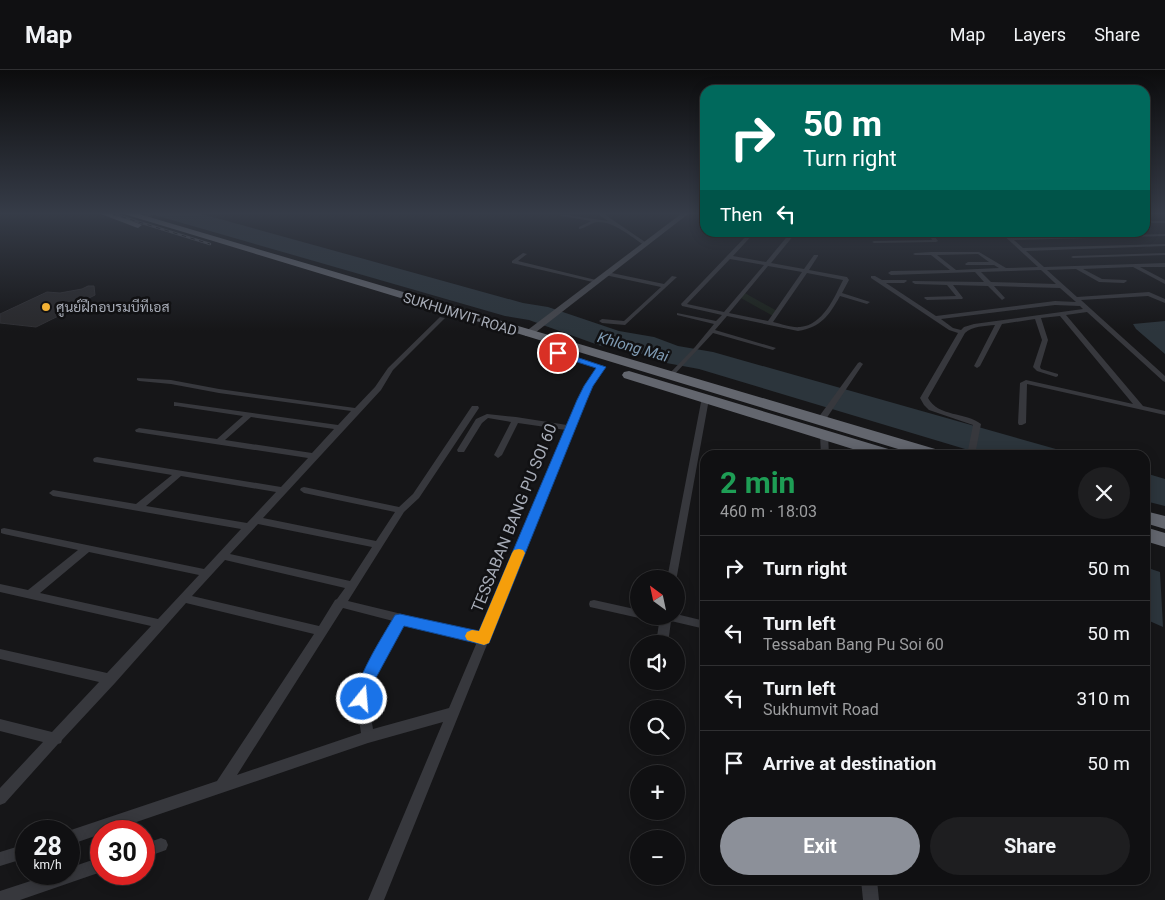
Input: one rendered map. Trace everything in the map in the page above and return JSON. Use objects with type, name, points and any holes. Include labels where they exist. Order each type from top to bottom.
[{"type":"highway","name":"SUKHUMVIT ROAD","points":[[237,253],[375,293],[533,331],[825,415],[922,450]]},
{"type":"highway","name":"SUKHUMVIT ROAD","points":[[252,253],[375,293],[442,318],[873,450]]},
{"type":"highway","points":[[1150,520],[1165,524]]},
{"type":"highway","points":[[1150,536],[1165,540]]},
{"type":"street","points":[[533,331],[635,253]]},
{"type":"street","points":[[730,257],[845,278],[846,280],[827,314],[807,328],[794,329],[688,307],[684,304],[734,253]]},
{"type":"street","points":[[674,372],[697,348],[776,253]]},
{"type":"street","points":[[915,254],[979,253],[1004,270]]},
{"type":"street","points":[[1024,253],[1165,380]]},
{"type":"street","points":[[1065,253],[1092,267]]},
{"type":"street","points":[[525,254],[514,262],[597,281]]},
{"type":"street","points":[[931,254],[955,271]]},
{"type":"street","points":[[1073,257],[1165,254]]},
{"type":"street","points":[[769,324],[816,256]]},
{"type":"street","points":[[968,264],[996,263]]},
{"type":"street","points":[[890,273],[1165,265]]},
{"type":"street","points":[[1133,266],[1165,282]]},
{"type":"street","points":[[1076,267],[1101,281],[1126,282]]},
{"type":"street","points":[[976,270],[1002,298]]},
{"type":"street","points":[[607,274],[665,286]]},
{"type":"street","points":[[1114,276],[1126,282]]},
{"type":"street","points":[[602,321],[625,323],[674,277]]},
{"type":"street","points":[[873,277],[951,329],[962,332]]},
{"type":"street","points":[[881,282],[904,281]]},
{"type":"street","points":[[915,282],[1061,286]]},
{"type":"street","points":[[927,298],[960,298],[949,283]]},
{"type":"street","points":[[839,294],[866,302]]},
{"type":"street","points":[[1075,299],[1149,294],[1165,301]]},
{"type":"street","points":[[935,318],[1056,303],[1080,304]]},
{"type":"street","points":[[972,450],[978,426],[972,421],[936,410],[925,401],[926,395],[962,332],[970,327],[1088,310]]},
{"type":"street","points":[[679,314],[718,323]]},
{"type":"street","points":[[1062,314],[1140,407]]},
{"type":"street","points":[[1037,317],[1045,340],[1036,367],[1039,370],[1056,375]]},
{"type":"street","points":[[0,798],[384,381],[390,369],[442,318]]},
{"type":"street","points":[[977,366],[999,323]]},
{"type":"street","points":[[711,331],[773,348]]},
{"type":"street","points":[[825,415],[860,364]]},
{"type":"street","name":"TESSABAN BANG PU SOI 60","points":[[376,900],[570,428],[588,386],[602,367]]},
{"type":"street","points":[[138,379],[165,381],[219,391],[357,410]]},
{"type":"street","points":[[1022,423],[1026,382],[1165,413]]},
{"type":"street","points":[[674,570],[705,398]]},
{"type":"street","points":[[177,404],[340,428]]},
{"type":"street","points":[[221,787],[401,510],[416,496],[475,408]]},
{"type":"street","points":[[218,442],[249,414]]},
{"type":"street","points":[[461,450],[481,418],[491,416],[570,428]]},
{"type":"street","points":[[498,455],[516,419]]},
{"type":"street","points":[[139,430],[314,456]]},
{"type":"street","points":[[824,435],[825,450]]},
{"type":"street","points":[[97,460],[283,490]]},
{"type":"street","points":[[138,508],[180,473]]},
{"type":"street","points":[[304,490],[401,510]]},
{"type":"street","points":[[53,493],[378,545]]},
{"type":"street","points":[[4,531],[207,573]]},
{"type":"street","points":[[30,595],[87,548]]},
{"type":"street","points":[[223,556],[351,586]]},
{"type":"street","points":[[0,588],[160,624]]},
{"type":"street","points":[[184,598],[321,631]]},
{"type":"street","points":[[339,603],[484,638]]},
{"type":"street","points":[[594,604],[630,612]]},
{"type":"street","points":[[368,738],[362,699],[364,685],[400,619]]},
{"type":"street","points":[[685,621],[700,624]]},
{"type":"street","points":[[0,654],[111,679]]},
{"type":"street","points":[[80,834],[368,738],[454,713]]},
{"type":"street","points":[[0,725],[56,739]]},
{"type":"street","points":[[155,847],[161,845]]},
{"type":"street","points":[[0,859],[15,854]]},
{"type":"street","points":[[0,899],[90,869]]},
{"type":"street","points":[[870,885],[871,900]]},
{"type":"shaded area","points":[[743,292],[777,311],[773,316],[739,297]]},
{"type":"water","name":"Khlong Mai","points":[[285,253],[342,253],[523,303],[548,307],[619,331],[654,337],[678,346],[713,352],[1059,450],[968,450],[699,369],[661,362],[637,352],[601,346],[529,320],[505,316]]},
{"type":"water","points":[[1165,321],[1165,354],[1136,329],[1133,324]]},
{"type":"water","points":[[1150,474],[1165,479],[1165,506],[1150,502]]},
{"type":"water","points":[[1150,569],[1160,572],[1163,627],[1150,621]]},
{"type":"building","name":"ศูนย์ฝึกอบรมบีทีเอส","points":[[94,286],[95,295],[85,300],[91,300],[36,327],[0,323],[0,314],[47,292],[60,293]]},
{"type":"slow traffic","points":[[472,636],[484,638],[519,553]]},
{"type":"place","name":"ศูนย์ฝึกอบรมบีทีเอส","points":[[46,307]]},
{"type":"route","points":[[362,699],[364,685],[400,619],[484,638],[588,386],[602,367],[558,353]]}]
